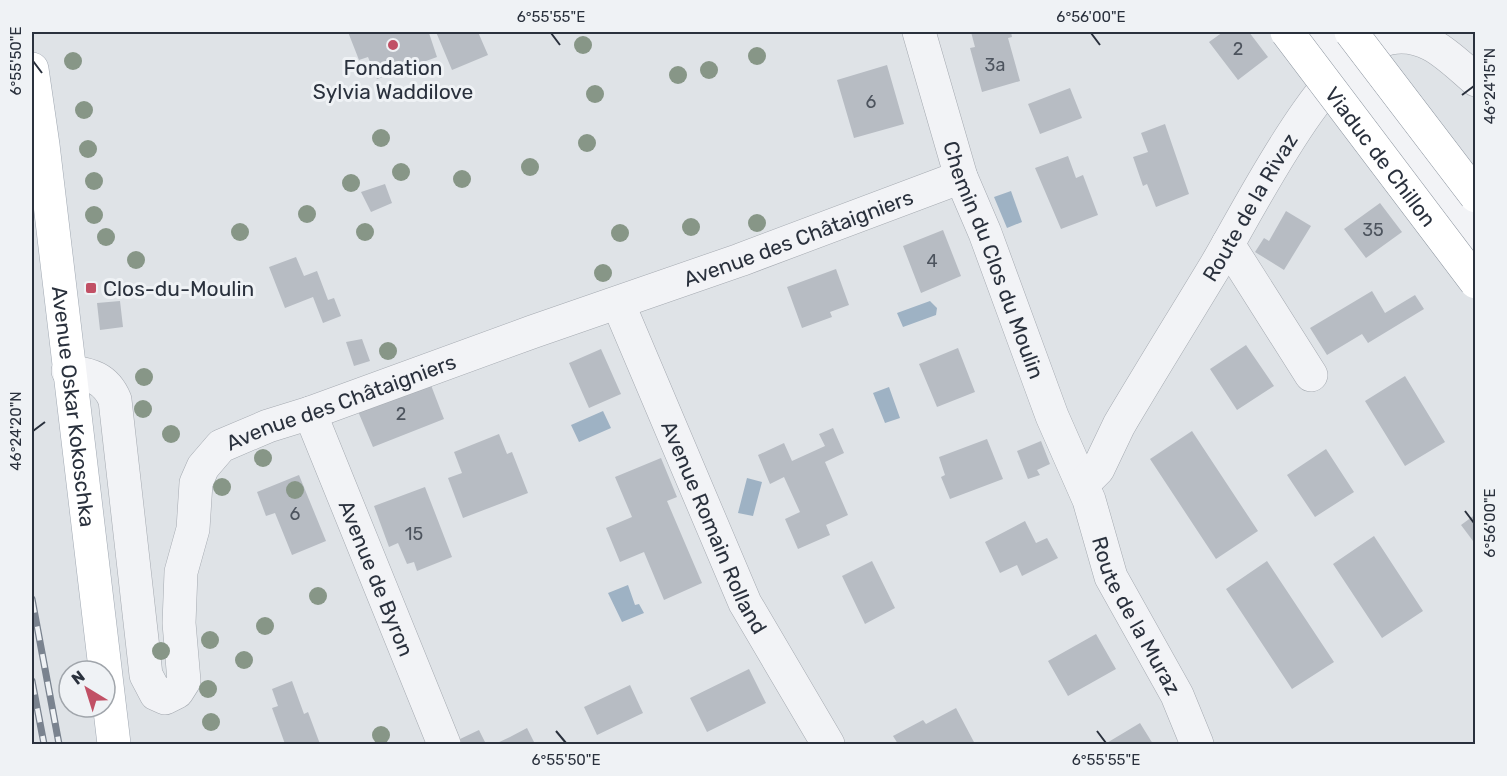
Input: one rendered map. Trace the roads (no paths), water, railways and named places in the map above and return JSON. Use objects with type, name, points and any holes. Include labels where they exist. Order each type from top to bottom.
[{"type":"main road","name":"Viaduc de Chillon","points":[[1287,32],[1476,282]]},
{"type":"main road","points":[[1351,32],[1476,196]]},
{"type":"main road","name":"Avenue Oskar Kokoschka","points":[[32,69],[44,145],[68,371],[114,744]]},
{"type":"street","name":"Chemin du Clos du Moulin","points":[[919,32],[961,177],[985,233],[1053,416],[1083,484]]},
{"type":"street","points":[[1316,32],[1476,234]]},
{"type":"street","name":"Route de la Rivaz","points":[[1083,484],[1098,469],[1124,416],[1289,139],[1345,68],[1360,53],[1379,42],[1413,37],[1431,44],[1476,80]]},
{"type":"street","name":"Avenue des Châtaigniers","points":[[68,371],[100,379],[110,389],[115,400],[145,664],[149,684],[159,697],[177,692],[184,681],[178,623],[180,580],[192,529],[196,483],[212,454],[231,441],[618,303],[961,177]]},
{"type":"street","points":[[1228,244],[1311,375]]},
{"type":"street","name":"Avenue Romain Rolland","points":[[618,303],[745,603],[828,744]]},
{"type":"street","name":"Avenue de Byron","points":[[310,413],[444,744]]},
{"type":"street","name":"Route de la Muraz","points":[[1083,484],[1111,577],[1177,695],[1197,744]]},
{"type":"water","points":[[1011,191],[1022,222],[1007,228],[994,197]]},
{"type":"water","points":[[930,301],[937,308],[936,315],[903,327],[897,313]]},
{"type":"water","points":[[889,387],[900,418],[885,423],[873,393]]},
{"type":"water","points":[[603,411],[611,428],[579,442],[571,425]]},
{"type":"water","points":[[747,478],[762,482],[753,516],[738,513]]},
{"type":"water","points":[[628,585],[635,605],[639,604],[644,613],[622,622],[608,593]]},
{"type":"railway","points":[[32,599],[59,744]]},
{"type":"railway","points":[[32,681],[44,744]]},
{"type":"place","name":"Fondation Sylvia Waddilove","points":[[393,45]]},
{"type":"place","name":"Clos-du-Moulin","points":[[91,288]]}]
